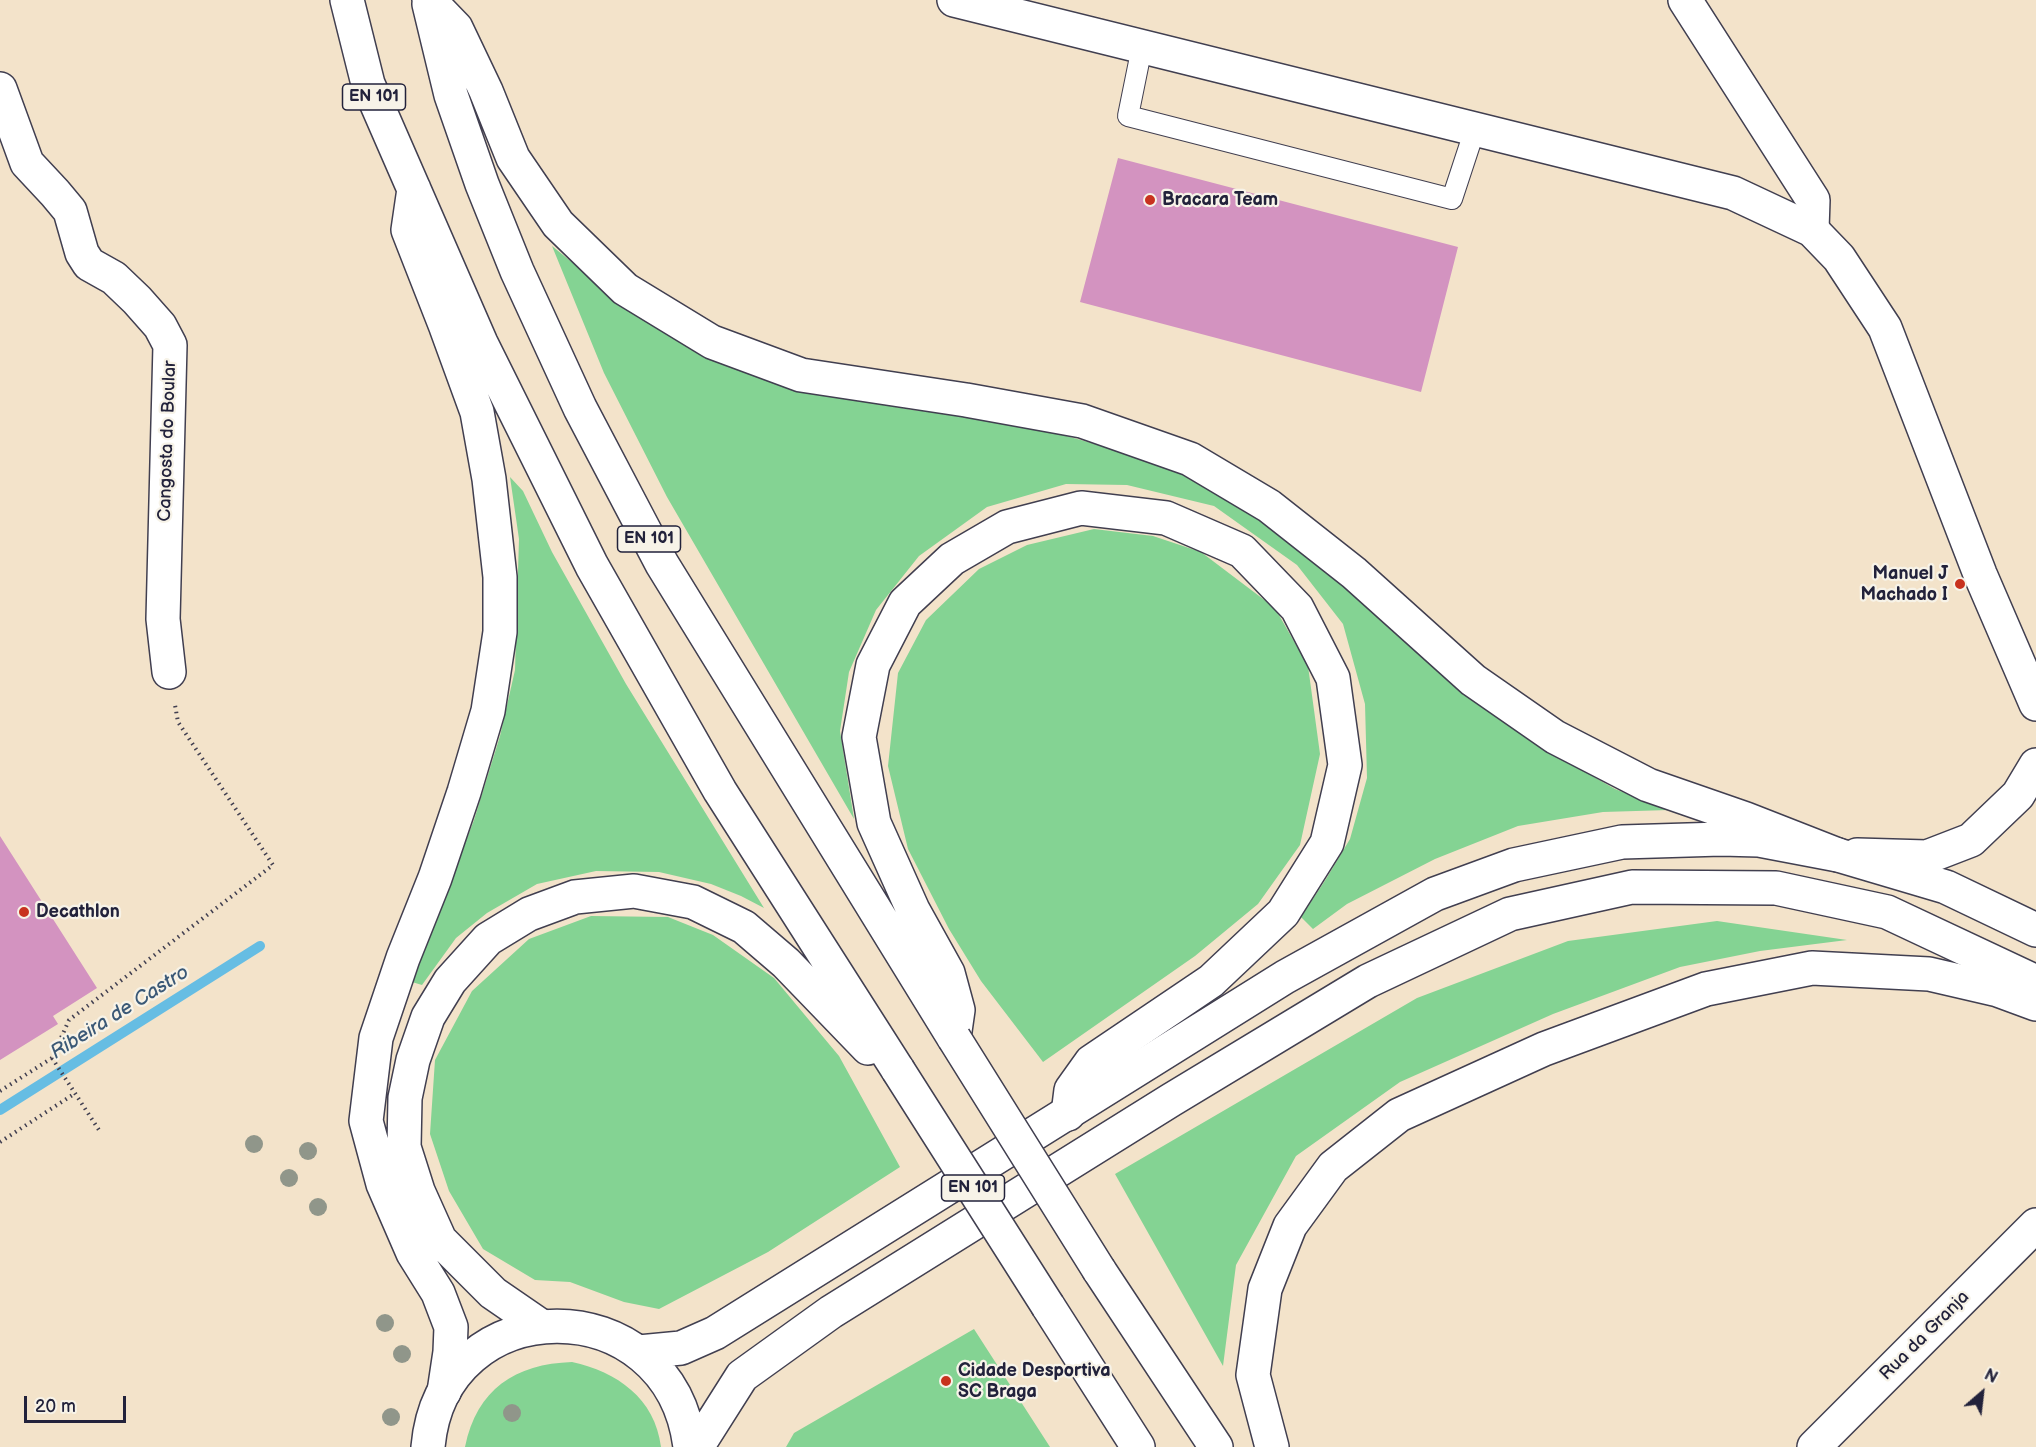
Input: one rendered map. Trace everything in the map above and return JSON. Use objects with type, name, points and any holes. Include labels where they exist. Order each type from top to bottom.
[{"type":"main road","name":"EN 101","points":[[347,0],[368,84],[480,343],[592,566],[720,790],[1138,1447]]},
{"type":"main road","name":"EN 101","points":[[429,0],[451,94],[482,184],[517,271],[580,408],[662,564],[1099,1270],[1216,1447]]},
{"type":"main road","points":[[429,0],[456,28],[486,91],[513,158],[558,224],[626,289],[712,342],[801,375],[966,400],[1082,421],[1190,459],[1269,506],[1354,573],[1473,680],[1555,736],[1648,785],[1746,819],[1838,855],[1946,887],[2036,930]]},
{"type":"main road","points":[[954,0],[1733,193],[1812,230],[1839,258],[1885,328],[1980,574],[2036,704]]},
{"type":"main road","points":[[1685,0],[1813,200],[1812,230]]},
{"type":"main road","name":"Cangosta do Boular","points":[[0,89],[27,163],[70,211],[82,252],[89,264],[114,278],[137,300],[160,326],[170,345],[163,619],[169,672]]},
{"type":"main road","points":[[414,189],[408,230],[477,412],[489,479],[500,577],[500,632],[488,711],[435,878],[376,1038],[366,1121],[383,1184],[413,1253],[438,1293],[451,1327],[444,1392]]},
{"type":"main road","points":[[954,1038],[958,1010],[948,973],[914,910],[874,823],[859,737],[873,665],[905,603],[952,559],[1007,527],[1081,508],[1166,518],[1242,551],[1297,608],[1333,678],[1345,765],[1327,843],[1282,913],[1219,973],[1164,1015],[1091,1062],[1071,1090],[1068,1114]]},
{"type":"main road","points":[[639,1352],[681,1348],[716,1333],[1285,978],[1435,894],[1514,865],[1622,842],[1759,840],[1838,855],[1927,857],[1971,840],[2018,795],[2036,765]]},
{"type":"main road","points":[[697,1447],[741,1376],[831,1312],[1171,1100],[1368,981],[1510,914],[1632,887],[1776,888],[1887,912],[2036,982]]},
{"type":"main road","points":[[541,1326],[493,1293],[440,1240],[418,1191],[404,1147],[405,1098],[413,1060],[428,1017],[450,981],[488,939],[529,914],[574,897],[634,891],[693,902],[744,927],[786,963],[863,1045],[898,1070]]},
{"type":"main road","points":[[1272,1447],[1253,1375],[1265,1288],[1290,1226],[1333,1167],[1399,1115],[1544,1049],[1706,989],[1812,968],[1929,974],[1998,990],[2036,1004]]},
{"type":"main road","name":"Rua da Granja","points":[[1814,1447],[2036,1225]]},
{"type":"main road","points":[[428,1447],[435,1413],[444,1392],[458,1372],[475,1355],[495,1341],[518,1332],[541,1326],[562,1325],[603,1333],[639,1352],[660,1373],[677,1398],[687,1427],[690,1447]]},
{"type":"lane","points":[[1142,47],[1128,116],[1452,199],[1475,129]]},
{"type":"path","points":[[0,1091],[52,1058],[69,1020],[273,865],[178,722],[169,672]]},
{"type":"path","points":[[52,1058],[99,1130]]},
{"type":"path","points":[[0,1142],[74,1094]]},
{"type":"green space","points":[[552,246],[643,320],[721,363],[804,391],[913,410],[1007,420],[1168,466],[1262,514],[1478,700],[1531,741],[1615,789],[1669,810],[1603,812],[1518,826],[1435,859],[1347,904],[1313,929],[1301,917],[1350,839],[1367,778],[1365,704],[1343,624],[1297,565],[1214,506],[1127,485],[1066,484],[987,507],[919,556],[876,610],[849,672],[840,731],[854,819],[667,497],[604,373]]},
{"type":"green space","points":[[510,477],[523,491],[552,552],[626,684],[764,908],[711,884],[659,872],[596,871],[537,884],[487,913],[456,938],[422,985],[412,982],[474,820],[500,736],[515,670],[519,539]]},
{"type":"green space","points":[[1094,529],[1153,536],[1201,552],[1275,608],[1308,666],[1320,754],[1300,845],[1258,904],[1195,956],[1043,1062],[981,981],[949,929],[908,849],[888,766],[898,673],[926,620],[979,569],[1027,545]]},
{"type":"green space","points":[[591,916],[668,917],[713,935],[774,978],[839,1056],[900,1167],[768,1252],[659,1309],[624,1302],[570,1282],[535,1280],[483,1249],[449,1191],[430,1134],[435,1060],[472,991],[529,939]]},
{"type":"green space","points":[[1717,921],[1847,940],[1760,951],[1680,967],[1553,1014],[1400,1082],[1296,1156],[1236,1265],[1223,1366],[1115,1174],[1417,998],[1568,941]]},
{"type":"green space","name":"Cidade Desportiva SC Braga","points":[[974,1329],[1050,1447],[786,1447],[794,1433]]},
{"type":"green space","points":[[572,1362],[604,1373],[631,1390],[651,1414],[661,1447],[465,1447],[479,1410],[489,1395],[502,1384],[516,1374],[533,1368]]},
{"type":"building","points":[[1118,158],[1458,247],[1421,392],[1080,302]]},
{"type":"building","name":"Decathlon","points":[[0,836],[97,988],[53,1016],[58,1024],[0,1060]]},
{"type":"waterway","name":"Ribeira de Castro","points":[[0,1110],[260,946]]},
{"type":"place","name":"Bracara Team","points":[[1150,200]]},
{"type":"place","name":"Manuel J Machado I","points":[[1960,584]]},
{"type":"place","name":"Decathlon","points":[[24,912]]},
{"type":"place","name":"Cidade Desportiva SC Braga","points":[[946,1381]]}]
